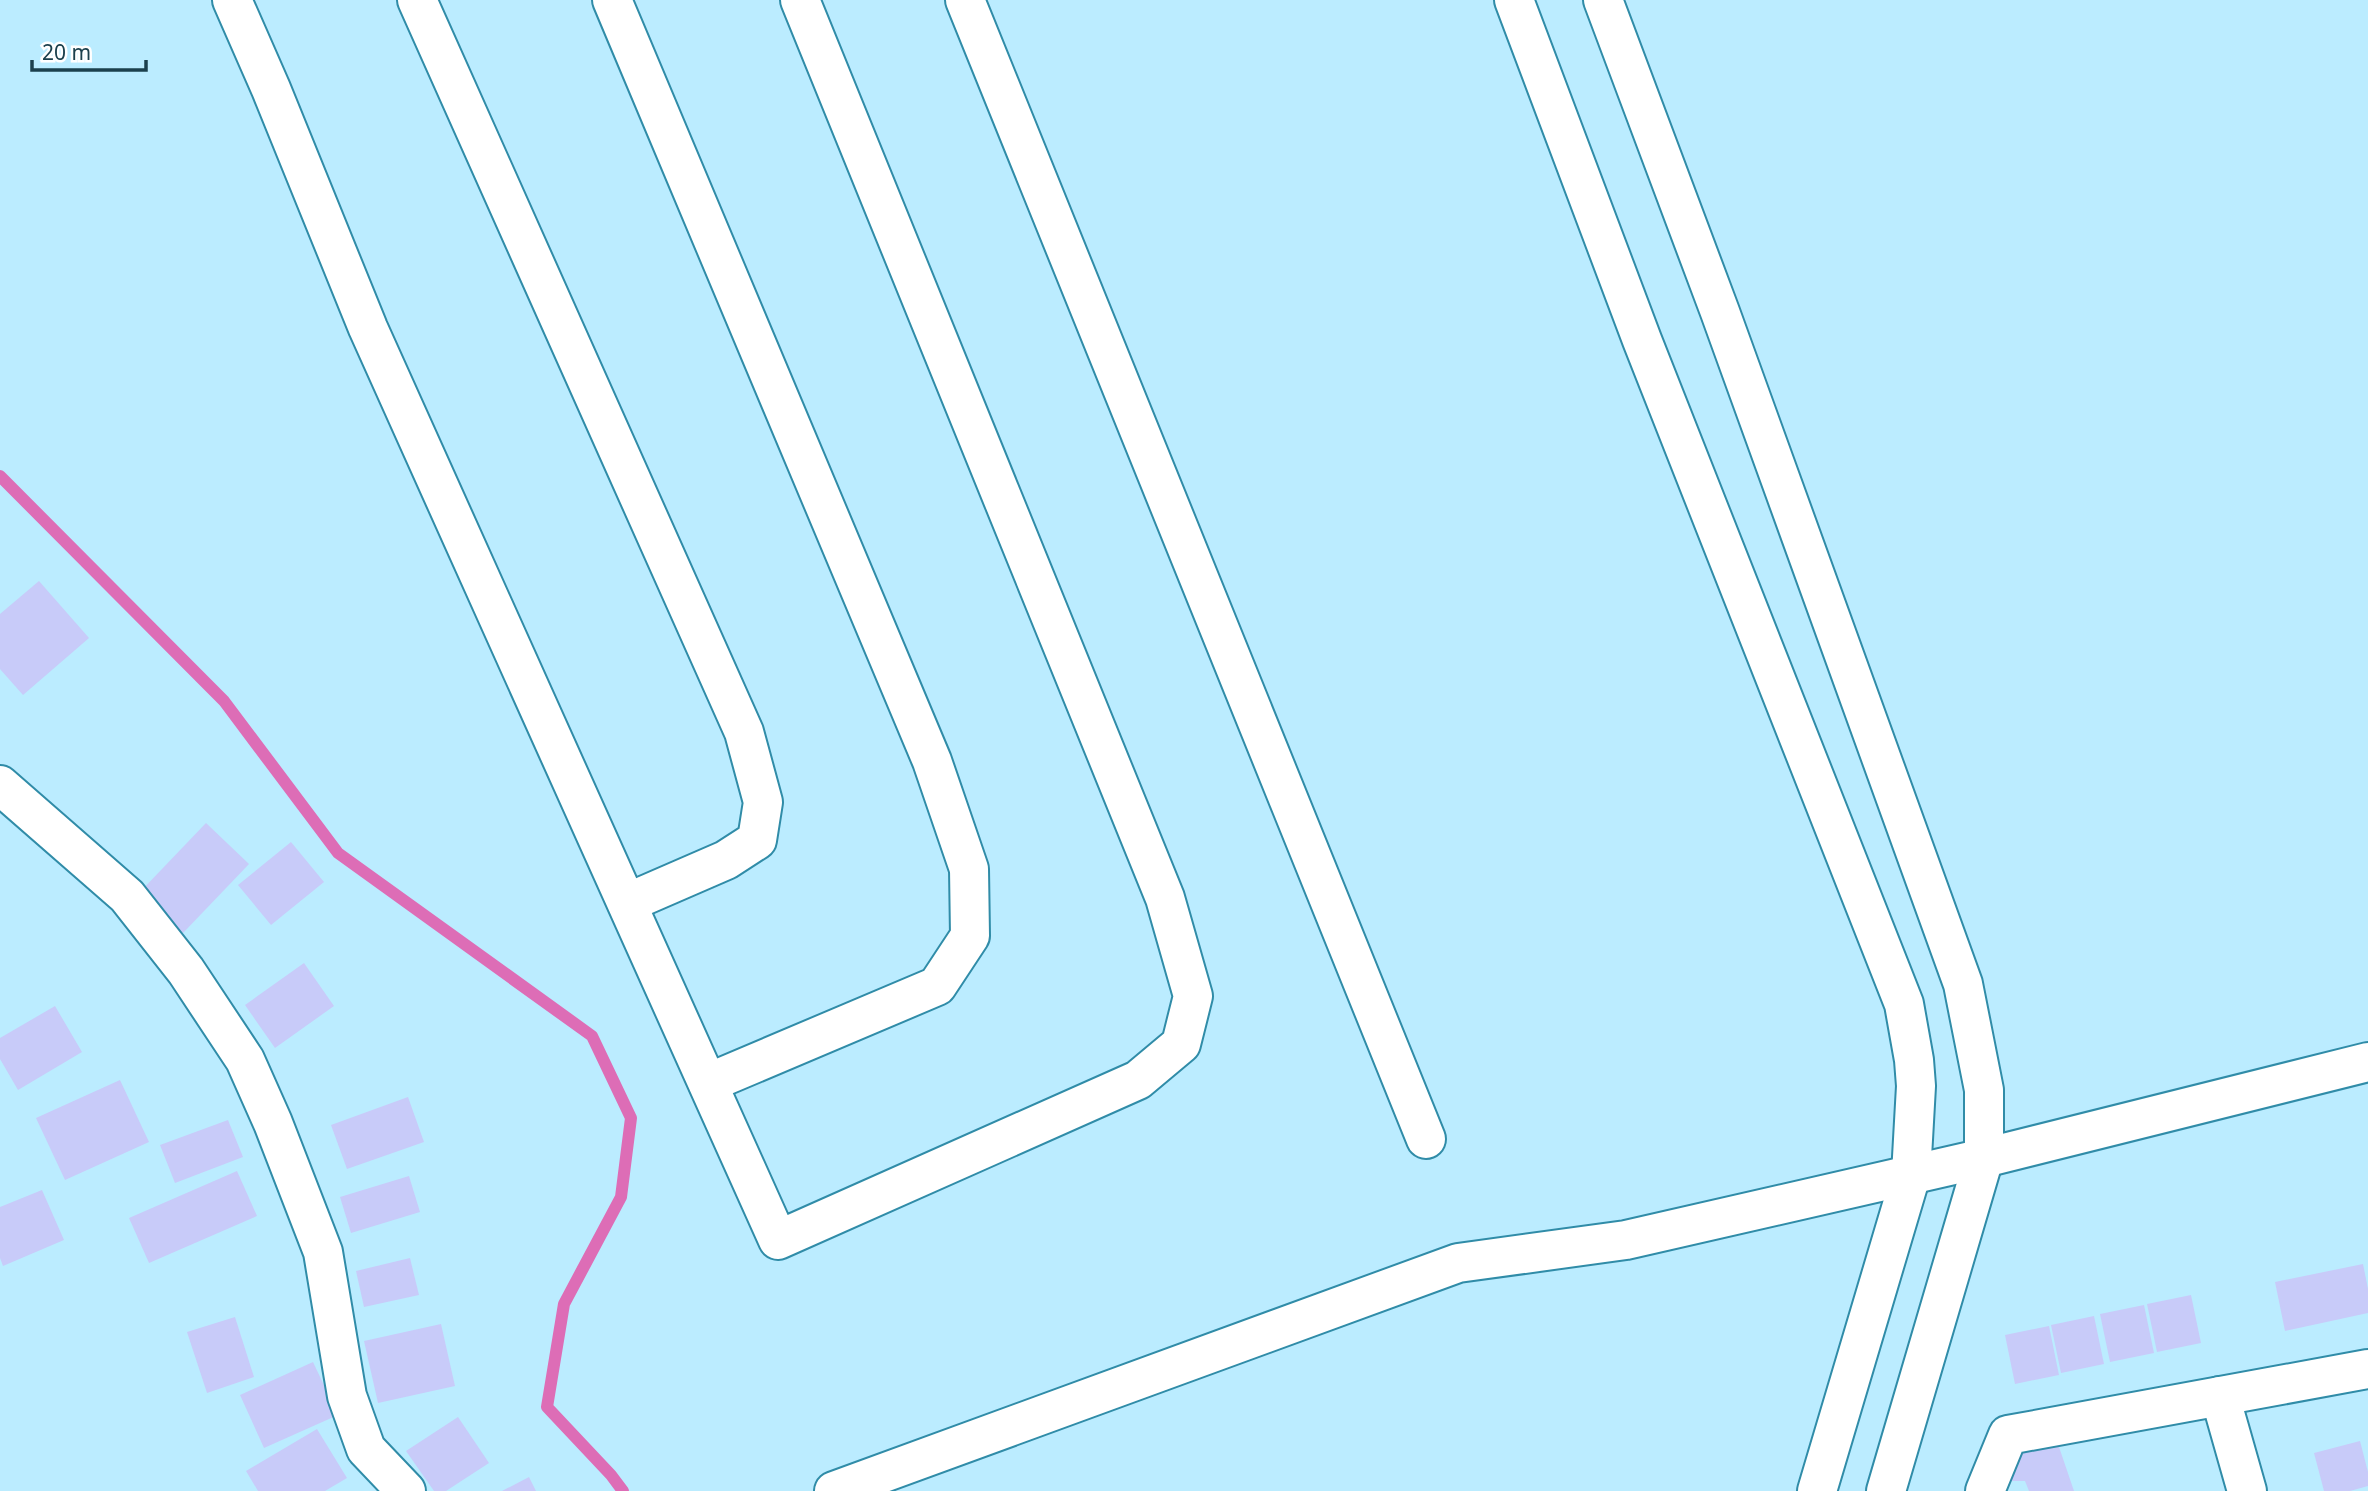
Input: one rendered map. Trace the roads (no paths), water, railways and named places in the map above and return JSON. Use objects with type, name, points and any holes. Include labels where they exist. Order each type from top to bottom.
[{"type":"street","points":[[232,0],[368,328],[778,1240],[1138,1080],[1181,1044],[1193,996],[1165,898],[800,0]]},
{"type":"street","points":[[417,0],[744,732],[763,802],[757,840],[726,860],[627,903]]},
{"type":"street","points":[[612,0],[932,761],[968,869],[970,936],[937,986],[708,1083]]},
{"type":"street","points":[[965,0],[1426,1139]]},
{"type":"street","points":[[1514,0],[1642,340],[1905,1004],[1916,1086],[1911,1175],[1817,1491]]},
{"type":"street","points":[[1602,0],[1720,312],[1963,984],[1984,1090],[1984,1158],[1886,1491]]},
{"type":"street","points":[[0,785],[127,896],[186,971],[245,1059],[323,1252],[347,1396],[366,1449],[406,1491]]},
{"type":"street","points":[[834,1491],[1458,1263],[1626,1240],[1984,1158],[2368,1062]]},
{"type":"street","points":[[1986,1491],[2008,1436],[2368,1369]]},
{"type":"street","points":[[2220,1396],[2247,1491]]},
{"type":"waterway","points":[[0,476],[224,701],[338,853],[592,1036],[631,1118],[621,1197],[564,1304],[547,1407],[623,1491]]}]
